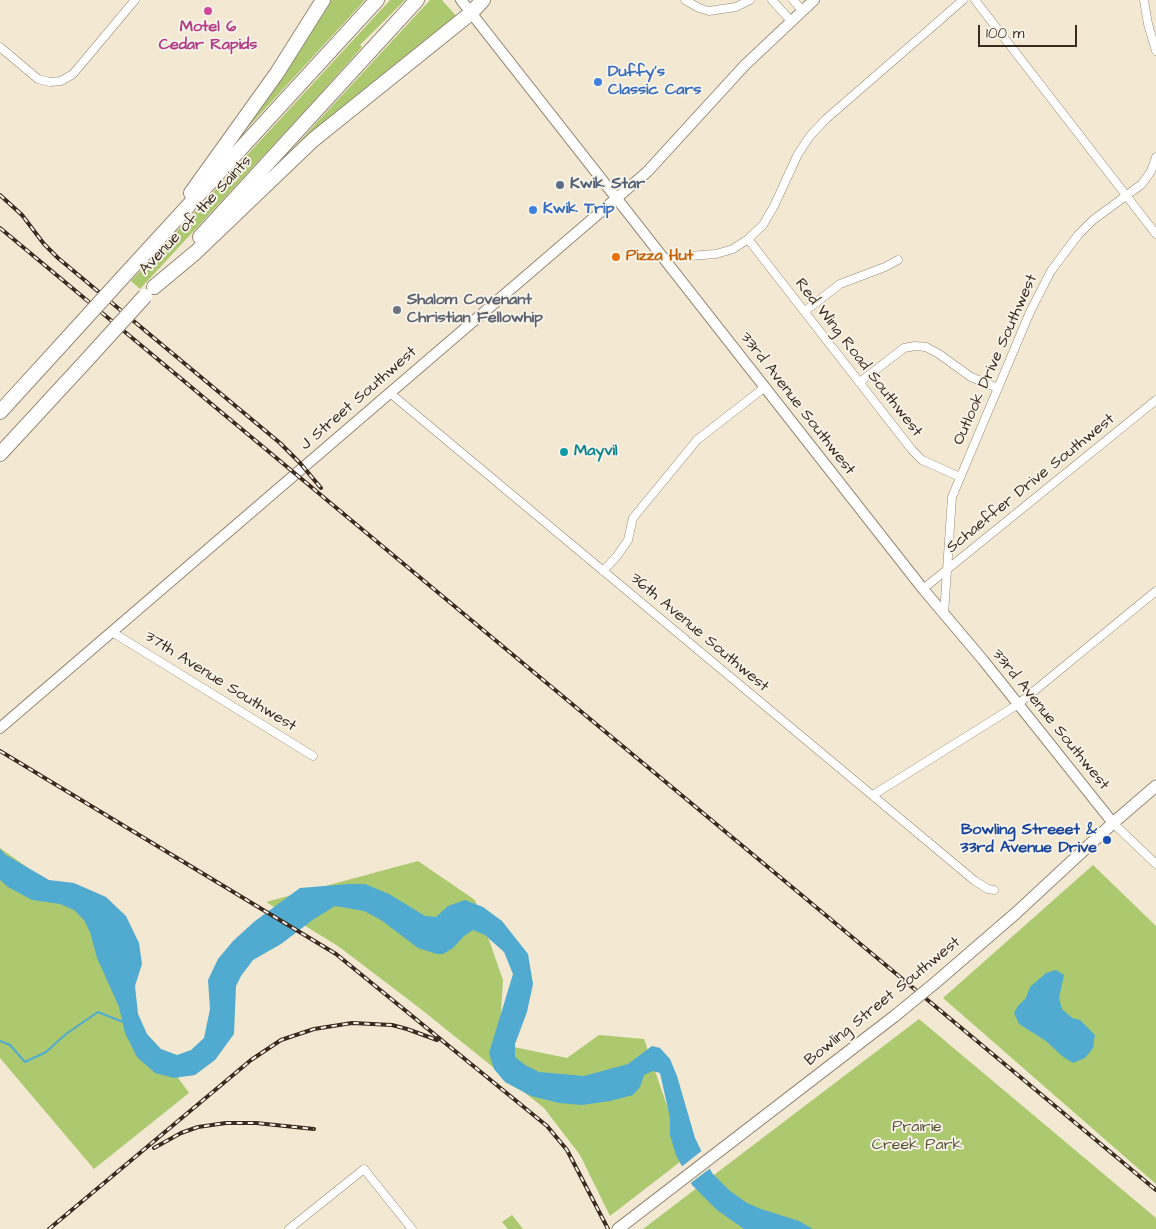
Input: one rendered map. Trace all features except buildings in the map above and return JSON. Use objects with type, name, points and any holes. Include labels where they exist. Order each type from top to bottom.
[{"type":"highway","points":[[147,251],[277,74],[323,0]]},
{"type":"highway","name":"Avenue of the Saints","points":[[0,412],[378,0]]},
{"type":"highway","name":"Avenue of the Saints","points":[[0,454],[416,0]]},
{"type":"highway","points":[[150,292],[196,252],[313,140],[471,13],[483,0]]},
{"type":"main road","name":"Bowling Street Southwest","points":[[618,1229],[935,983],[1016,913],[1156,786]]},
{"type":"street","points":[[0,47],[38,79],[50,82],[61,81],[73,74],[135,0]]},
{"type":"street","name":"33rd Avenue Southwest","points":[[461,0],[923,589],[983,660],[1113,823]]},
{"type":"street","points":[[685,0],[709,11],[736,7],[750,0]]},
{"type":"street","points":[[772,0],[791,21]]},
{"type":"street","points":[[793,0],[802,10]]},
{"type":"street","name":"J Street Southwest","points":[[0,728],[617,199],[647,172],[745,65],[814,0]]},
{"type":"street","points":[[666,259],[716,254],[733,249],[748,239],[763,225],[798,154],[810,136],[963,0]]},
{"type":"street","points":[[975,0],[1156,234]]},
{"type":"street","points":[[1144,0],[1148,24],[1156,51]]},
{"type":"street","name":"Outlook Drive Southwest","points":[[944,614],[952,497],[1030,312],[1051,271],[1078,235],[1093,220],[1127,197],[1142,184],[1151,171],[1156,157]]},
{"type":"street","name":"Red Wing Road Southwest","points":[[748,239],[922,460],[960,477]]},
{"type":"street","points":[[805,311],[840,284],[898,260]]},
{"type":"street","points":[[860,382],[904,348],[916,346],[926,347],[971,377],[998,388]]},
{"type":"street","points":[[603,571],[628,540],[633,518],[697,440],[765,387]]},
{"type":"street","name":"36th Avenue Southwest","points":[[390,393],[975,881],[988,889],[994,890]]},
{"type":"street","name":"Schaeffer Drive Southwest","points":[[923,589],[1156,400]]},
{"type":"street","points":[[873,795],[1017,705],[1156,591]]},
{"type":"street","name":"37th Avenue Southwest","points":[[112,632],[314,756]]},
{"type":"street","points":[[1113,823],[1155,860]]},
{"type":"street","points":[[289,1229],[364,1169],[412,1229]]},
{"type":"green space","points":[[328,0],[365,0],[240,136]]},
{"type":"green space","points":[[390,0],[405,0],[360,45],[362,47],[314,101],[140,289],[131,281]]},
{"type":"green space","points":[[430,0],[442,0],[458,18],[272,171]]},
{"type":"green space","points":[[0,848],[79,904],[137,1021],[189,1093],[94,1169],[0,1058]]},
{"type":"green space","points":[[418,861],[475,900],[503,980],[499,1044],[567,1058],[599,1035],[644,1039],[685,1158],[610,1216],[580,1155],[544,1108],[422,1010],[338,946],[266,902]]},
{"type":"green space","points":[[1093,865],[1156,926],[1156,1184],[943,998]]},
{"type":"green space","name":"Prairie Creek Park","points":[[919,1019],[1156,1218],[1156,1229],[643,1229]]},
{"type":"green space","points":[[512,1215],[523,1229],[508,1229],[502,1222]]},
{"type":"water","points":[[0,849],[6,855],[49,880],[74,883],[106,897],[126,916],[139,943],[142,964],[135,986],[138,1014],[147,1034],[161,1049],[177,1055],[191,1050],[204,1038],[210,1009],[208,980],[218,959],[233,941],[255,921],[300,888],[365,884],[389,894],[425,916],[436,917],[448,906],[465,900],[483,907],[502,921],[528,954],[533,984],[527,1012],[515,1044],[515,1057],[539,1072],[584,1076],[628,1064],[652,1046],[660,1048],[670,1059],[677,1076],[695,1138],[712,1173],[730,1191],[747,1203],[799,1221],[813,1229],[744,1229],[717,1210],[692,1185],[676,1155],[670,1135],[670,1118],[660,1073],[653,1071],[644,1075],[640,1087],[633,1095],[582,1105],[559,1103],[531,1096],[505,1082],[494,1069],[489,1053],[513,974],[504,952],[485,935],[473,930],[464,936],[453,948],[443,954],[437,954],[418,948],[381,920],[364,911],[335,906],[281,944],[253,960],[236,986],[234,1034],[215,1060],[195,1075],[174,1078],[155,1073],[137,1057],[125,1033],[119,1007],[97,958],[90,932],[84,920],[74,910],[60,904],[32,900],[8,887],[0,880]]},
{"type":"water","points":[[1056,970],[1064,975],[1059,998],[1062,1009],[1072,1018],[1080,1020],[1095,1035],[1093,1048],[1085,1058],[1073,1063],[1062,1056],[1046,1041],[1019,1024],[1014,1013],[1026,998],[1030,987],[1046,973]]},
{"type":"pier","points":[[704,1149],[712,1167],[688,1185],[680,1168]]},
{"type":"waterway","points":[[0,1041],[10,1045],[25,1062],[46,1052],[66,1034],[98,1012],[123,1022]]},
{"type":"railway","points":[[0,195],[22,215],[44,244],[58,258],[280,443],[321,488]]},
{"type":"railway","points":[[0,228],[1156,1190]]},
{"type":"railway","points":[[0,751],[336,954],[547,1126],[567,1150],[608,1229]]},
{"type":"railway","points":[[49,1229],[251,1060],[281,1040],[314,1029],[352,1023],[392,1025],[437,1040]]},
{"type":"railway","points":[[154,1148],[181,1133],[198,1127],[226,1123],[256,1123],[314,1129]]},
{"type":"place","name":"Motel 6 Cedar Rapids","points":[[208,11]]},
{"type":"place","name":"Duffy's Classic Cars","points":[[598,82]]},
{"type":"place","name":"Kwik Star","points":[[560,185]]},
{"type":"place","name":"Kwik Trip","points":[[533,210]]},
{"type":"place","name":"Pizza Hut","points":[[616,257]]},
{"type":"place","name":"Shalom Covenant Christian Fellowhip","points":[[397,310]]},
{"type":"place","name":"Mayvil","points":[[564,452]]},
{"type":"place","name":"Bowling Streeet & 33rd Avenue Drive","points":[[1107,840]]}]
